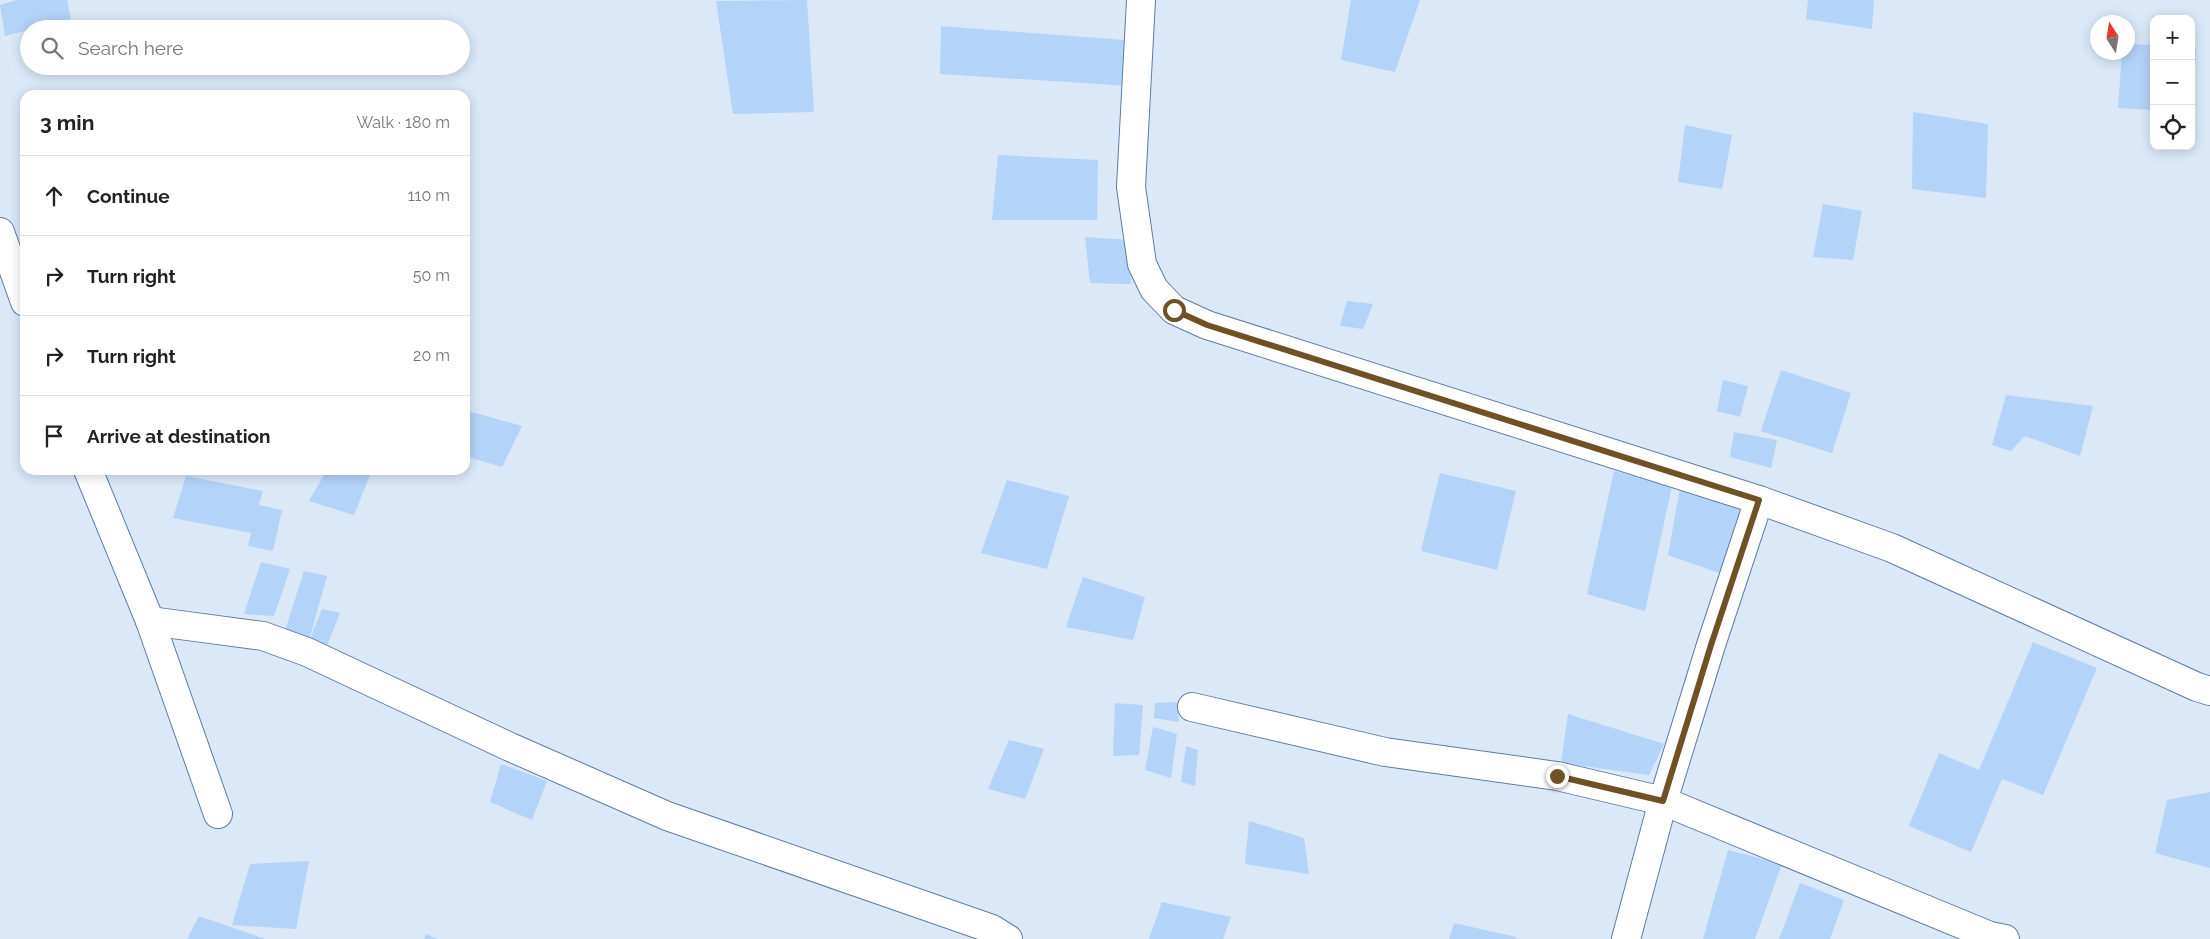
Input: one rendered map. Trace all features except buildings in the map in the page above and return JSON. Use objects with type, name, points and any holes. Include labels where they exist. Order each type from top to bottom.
[{"type":"street","points":[[1141,0],[1131,187],[1142,264],[1154,289],[1174,310],[1207,325],[1759,500],[1892,548],[2197,687],[2210,691]]},
{"type":"street","points":[[0,232],[20,288]]},
{"type":"street","points":[[90,475],[150,620],[218,814]]},
{"type":"street","points":[[1626,939],[1663,801],[1711,645],[1759,500]]},
{"type":"street","points":[[150,620],[263,636],[307,652],[510,748],[667,816],[992,929],[1008,939]]},
{"type":"street","points":[[1192,707],[1385,752],[1557,776],[1663,801],[1990,936],[2005,939]]},
{"type":"route","points":[[1174,310],[1207,325],[1759,500],[1711,645],[1663,801],[1557,776]]}]
